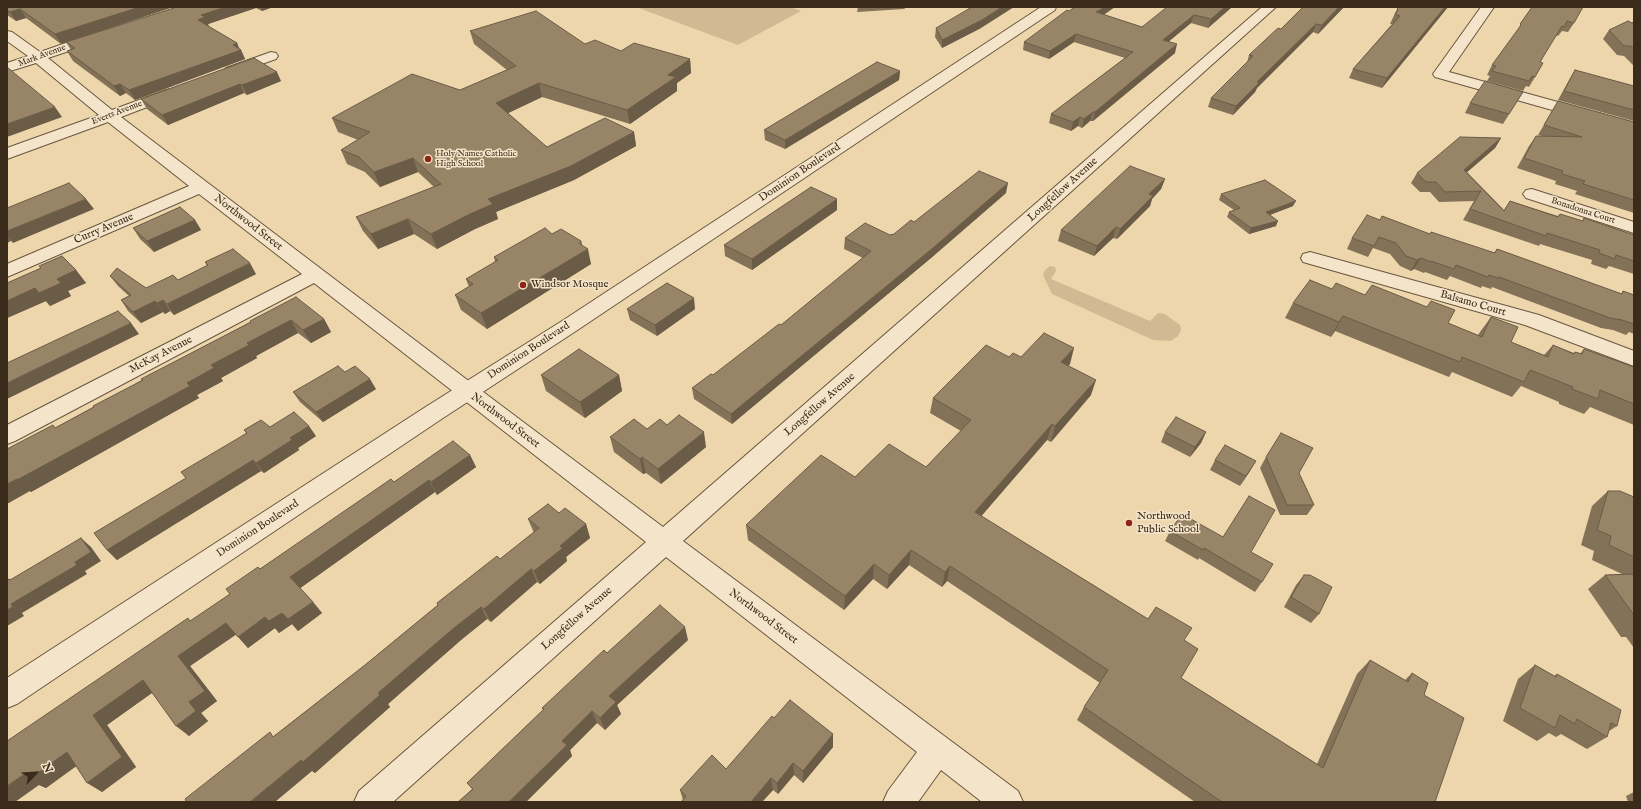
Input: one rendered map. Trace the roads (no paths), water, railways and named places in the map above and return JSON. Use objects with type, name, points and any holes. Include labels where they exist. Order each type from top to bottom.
[{"type":"street","name":"Dominion Boulevard","points":[[7,694],[466,391],[569,326],[1050,7]]},
{"type":"street","name":"Longfellow Avenue","points":[[370,802],[1270,7]]},
{"type":"street","points":[[1488,7],[1440,74],[1634,128]]},
{"type":"street","name":"Mark Avenue","points":[[7,68],[110,33]]},
{"type":"street","name":"Northwood Street","points":[[7,35],[38,57],[200,187],[1007,802]]},
{"type":"street","points":[[220,75],[271,56]]},
{"type":"street","name":"Everts Avenue","points":[[7,154],[183,89]]},
{"type":"street","name":"Curry Avenue","points":[[7,270],[200,187]]},
{"type":"street","name":"Bonadonna Court","points":[[1532,194],[1634,228]]},
{"type":"street","name":"Balsamo Court","points":[[1310,258],[1532,320],[1634,359]]},
{"type":"street","name":"McKay Avenue","points":[[7,435],[315,275]]},
{"type":"street","points":[[899,802],[938,749]]},
{"type":"place","name":"Holy Names Catholic High School","points":[[428,159]]},
{"type":"place","name":"Windsor Mosque","points":[[523,285]]},
{"type":"place","name":"Northwood Public School","points":[[1129,523]]}]
